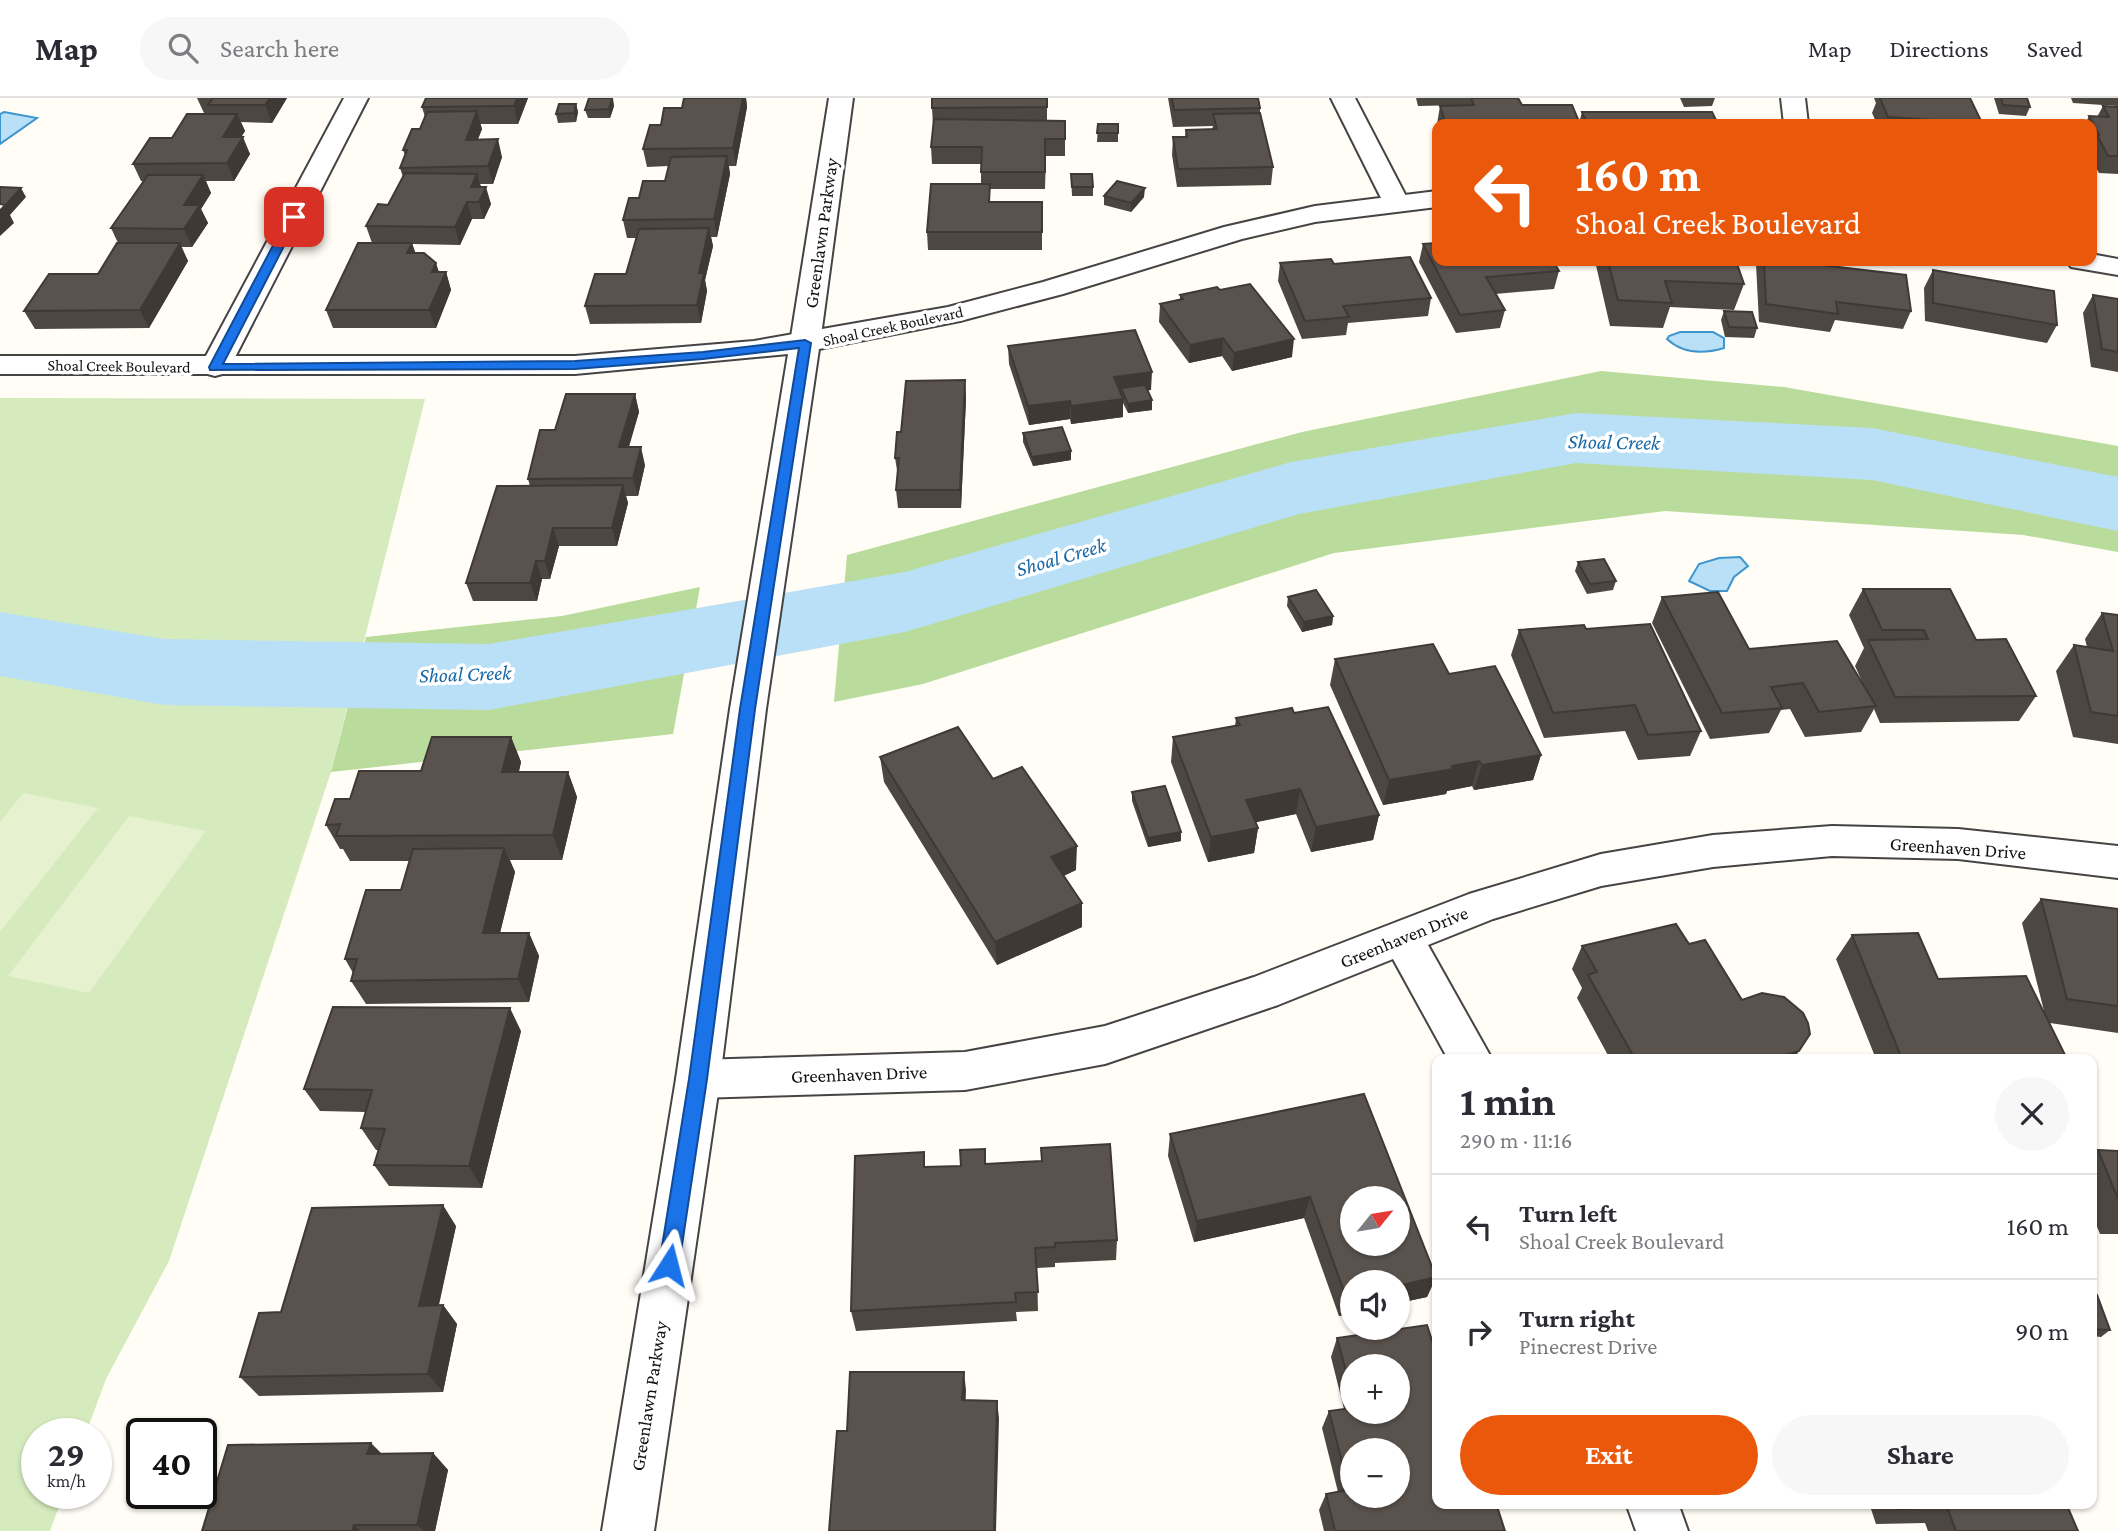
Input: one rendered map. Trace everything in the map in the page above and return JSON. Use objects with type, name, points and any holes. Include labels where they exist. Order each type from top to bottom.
[{"type":"street","points":[[215,367],[356,98]]},
{"type":"street","name":"Greenlawn Parkway","points":[[628,1531],[698,1079],[748,709],[770,580],[841,98]]},
{"type":"street","points":[[1343,98],[1396,202]]},
{"type":"street","points":[[1793,98],[1795,119]]},
{"type":"street","name":"Shoal Creek Boulevard","points":[[0,365],[575,365],[703,355],[805,343],[950,315],[1053,288],[1234,233],[1315,214],[1432,199]]},
{"type":"street","points":[[2097,264],[2118,267]]},
{"type":"street","name":"Greenhaven Drive","points":[[698,1079],[965,1071],[1105,1045],[1262,992],[1483,906],[1601,870],[1713,851],[1832,841],[1958,844],[2118,862]]},
{"type":"street","points":[[1403,939],[1468,1054]]},
{"type":"street","points":[[1654,1509],[1662,1531]]},
{"type":"green space","points":[[1601,371],[1784,387],[2118,446],[2118,552],[2023,535],[1665,511],[1334,553],[923,684],[834,702],[847,555],[1302,432]]},
{"type":"green space","points":[[0,398],[425,399],[331,772],[169,1261],[106,1379],[92,1418],[21,1418],[21,1509],[58,1509],[50,1531],[0,1531]]},
{"type":"green space","points":[[700,587],[673,734],[331,772],[366,637],[562,616]]},
{"type":"green space","points":[[23,793],[98,808],[0,932],[0,822]]},
{"type":"green space","points":[[129,816],[206,831],[89,993],[8,976]]},
{"type":"water","points":[[4,112],[37,118],[0,144],[0,114]]},
{"type":"water","points":[[1680,332],[1713,332],[1724,338],[1724,348],[1694,351],[1680,348],[1667,339]]},
{"type":"water","points":[[1740,557],[1748,566],[1734,577],[1727,591],[1710,591],[1689,581],[1699,564],[1719,558]]},
{"type":"building","points":[[213,98],[270,98],[265,105],[208,105]]},
{"type":"building","points":[[426,98],[517,98],[514,106],[422,107]]},
{"type":"building","points":[[589,98],[612,98],[609,109],[585,110]]},
{"type":"building","points":[[684,98],[743,98],[733,148],[643,149],[650,125],[661,125],[664,108],[682,108]]},
{"type":"building","points":[[932,98],[1047,98],[1047,107],[932,108]]},
{"type":"building","points":[[1172,98],[1258,98],[1260,108],[1174,110]]},
{"type":"building","points":[[1471,98],[1518,98],[1522,105],[1572,105],[1578,119],[1444,119],[1440,106],[1474,105]]},
{"type":"building","points":[[1880,98],[1970,98],[1980,119],[1919,119],[1888,117]]},
{"type":"building","points":[[2001,98],[2027,98],[2030,107],[2003,105]]},
{"type":"building","points":[[559,104],[576,104],[574,113],[556,114]]},
{"type":"building","points":[[2103,106],[2118,107],[2118,156],[2108,156],[2097,135],[2097,119],[2091,119],[2089,116],[2109,117]]},
{"type":"building","points":[[477,111],[466,140],[498,139],[488,166],[400,168],[407,150],[403,150],[412,129],[420,129],[427,112]]},
{"type":"building","points":[[1582,112],[1712,112],[1716,119],[1585,119]]},
{"type":"building","points":[[1260,113],[1273,167],[1178,169],[1173,137],[1187,137],[1186,130],[1217,129],[1213,114]]},
{"type":"building","points":[[187,114],[237,114],[223,137],[243,137],[227,163],[133,164],[150,138],[172,138]]},
{"type":"building","points":[[934,119],[1065,121],[1065,139],[1045,139],[1045,172],[981,172],[982,147],[931,147]]},
{"type":"building","points":[[1098,124],[1118,124],[1118,133],[1097,133]]},
{"type":"building","points":[[727,156],[714,219],[623,220],[629,198],[639,198],[643,181],[665,181],[671,157]]},
{"type":"building","points":[[405,173],[477,174],[471,187],[486,187],[479,202],[467,202],[455,227],[366,226],[378,204],[388,205]]},
{"type":"building","points":[[1071,174],[1092,174],[1093,187],[1072,187]]},
{"type":"building","points":[[148,175],[203,175],[184,205],[200,205],[184,229],[111,228]]},
{"type":"building","points":[[1117,181],[1145,188],[1131,203],[1104,196]]},
{"type":"building","points":[[931,184],[990,184],[989,202],[1042,202],[1042,232],[927,232]]},
{"type":"building","points":[[0,187],[21,188],[5,206],[3,206],[5,205],[0,204]]},
{"type":"building","points":[[709,228],[699,273],[704,273],[697,305],[585,306],[595,274],[626,274],[639,229]]},
{"type":"building","points":[[117,243],[180,243],[140,310],[24,311],[49,274],[98,274]]},
{"type":"building","points":[[358,243],[412,243],[407,253],[424,253],[436,263],[432,272],[446,272],[429,310],[326,310]]},
{"type":"building","points":[[1432,243],[1432,261],[1423,244]]},
{"type":"building","points":[[1410,257],[1431,298],[1343,306],[1349,317],[1305,321],[1280,263],[1331,259],[1334,264]]},
{"type":"building","points":[[1434,266],[1556,266],[1559,271],[1486,277],[1505,310],[1460,315]]},
{"type":"building","points":[[1609,266],[1738,266],[1744,284],[1665,281],[1672,303],[1618,300]]},
{"type":"building","points":[[1764,266],[1830,266],[1906,275],[1911,311],[1836,302],[1838,314],[1766,304]]},
{"type":"building","points":[[1933,270],[2054,291],[2057,325],[1933,303]]},
{"type":"building","points":[[1250,284],[1294,339],[1234,353],[1223,338],[1190,345],[1160,304],[1183,299],[1180,295],[1217,287],[1220,290]]},
{"type":"building","points":[[2093,295],[2118,299],[2118,352],[2102,349]]},
{"type":"building","points":[[1724,311],[1752,312],[1757,328],[1729,327]]},
{"type":"building","points":[[1135,330],[1152,372],[1114,377],[1123,399],[1071,406],[1070,401],[1028,406],[1008,346]]},
{"type":"building","points":[[965,380],[960,490],[896,490],[899,458],[895,458],[897,432],[901,432],[906,381]]},
{"type":"building","points":[[1145,385],[1152,400],[1128,404],[1121,388]]},
{"type":"building","points":[[566,394],[635,394],[619,447],[641,447],[633,478],[528,479],[540,430],[555,430]]},
{"type":"building","points":[[1062,427],[1071,451],[1032,457],[1023,433]]},
{"type":"building","points":[[623,485],[612,528],[553,528],[545,561],[536,561],[530,583],[466,583],[497,486]]},
{"type":"building","points":[[1604,559],[1616,581],[1590,584],[1578,562]]},
{"type":"building","points":[[1863,589],[1950,589],[1976,640],[2006,639],[2036,696],[1895,697],[1868,640],[1928,639],[1924,630],[1882,630]]},
{"type":"building","points":[[1316,590],[1333,616],[1304,622],[1288,597]]},
{"type":"building","points":[[1718,592],[1749,649],[1837,641],[1876,706],[1819,712],[1803,683],[1771,687],[1782,708],[1722,713],[1662,597]]},
{"type":"building","points":[[2102,613],[2118,615],[2118,716],[2091,712],[2074,645],[2113,651]]},
{"type":"building","points":[[1650,624],[1701,731],[1648,735],[1635,705],[1553,713],[1519,630]]},
{"type":"building","points":[[1433,644],[1449,674],[1495,666],[1541,755],[1482,765],[1479,761],[1452,766],[1453,769],[1389,780],[1335,659]]},
{"type":"building","points":[[1328,707],[1379,815],[1316,827],[1300,789],[1246,800],[1258,828],[1211,837],[1173,737],[1240,725],[1236,718],[1292,708],[1294,713]]},
{"type":"building","points":[[958,727],[993,779],[1022,767],[1077,846],[1051,857],[1082,903],[995,942],[880,757]]},
{"type":"building","points":[[432,737],[511,737],[502,772],[568,772],[553,835],[336,836],[340,824],[326,825],[335,799],[350,799],[359,771],[421,771]]},
{"type":"building","points":[[1165,786],[1181,832],[1148,838],[1132,792]]},
{"type":"building","points":[[504,848],[483,933],[529,933],[518,979],[351,981],[357,959],[345,959],[366,890],[401,890],[413,849]]},
{"type":"building","points":[[2041,899],[2118,909],[2118,1006],[2067,999]]},
{"type":"building","points":[[1676,924],[1689,944],[1705,940],[1742,1000],[1762,993],[1784,997],[1803,1013],[1810,1034],[1799,1051],[1788,1054],[1632,1054],[1588,975],[1597,972],[1582,946]]},
{"type":"building","points":[[1918,933],[1938,979],[2026,976],[2065,1054],[1900,1054],[1852,935]]},
{"type":"building","points":[[333,1007],[510,1008],[469,1166],[374,1165],[385,1129],[361,1128],[372,1090],[304,1089]]},
{"type":"building","points":[[1364,1094],[1400,1186],[1340,1186],[1340,1256],[1410,1256],[1410,1211],[1432,1267],[1432,1278],[1410,1283],[1410,1270],[1340,1270],[1340,1280],[1310,1197],[1197,1221],[1170,1134]]},
{"type":"building","points":[[1110,1144],[1117,1240],[1055,1243],[1055,1247],[1035,1248],[1038,1292],[1015,1293],[1016,1302],[851,1311],[855,1156],[924,1152],[924,1167],[961,1166],[960,1150],[985,1149],[985,1164],[1042,1161],[1041,1148]]},
{"type":"building","points":[[2098,1150],[2118,1151],[2118,1199]]},
{"type":"building","points":[[443,1205],[419,1306],[443,1305],[428,1374],[240,1377],[259,1313],[281,1312],[312,1208]]},
{"type":"building","points":[[2097,1295],[2110,1330],[2097,1329]]},
{"type":"building","points":[[1427,1325],[1432,1340],[1432,1509],[1498,1509],[1505,1531],[1335,1531],[1326,1494],[1340,1491],[1340,1508],[1410,1508],[1410,1438],[1340,1438],[1340,1454],[1329,1411],[1340,1410],[1340,1424],[1410,1424],[1410,1354],[1341,1354],[1337,1338],[1410,1340],[1410,1327]]},
{"type":"building","points":[[850,1372],[964,1372],[962,1400],[997,1401],[994,1531],[829,1531],[837,1431],[847,1431]]},
{"type":"building","points":[[371,1443],[367,1454],[433,1453],[417,1525],[354,1525],[352,1531],[202,1531],[209,1509],[217,1509],[217,1481],[228,1445]]},
{"type":"building","points":[[1948,1509],[2069,1509],[2078,1531],[1956,1531]]},
{"type":"waterway","name":"Shoal Creek","points":[[0,644],[164,672],[489,677],[905,602],[1291,489],[1576,438],[1872,454],[2118,504]]},
{"type":"route","points":[[294,217],[215,367],[575,365],[703,355],[805,343],[748,709],[698,1079],[669,1265]]}]
